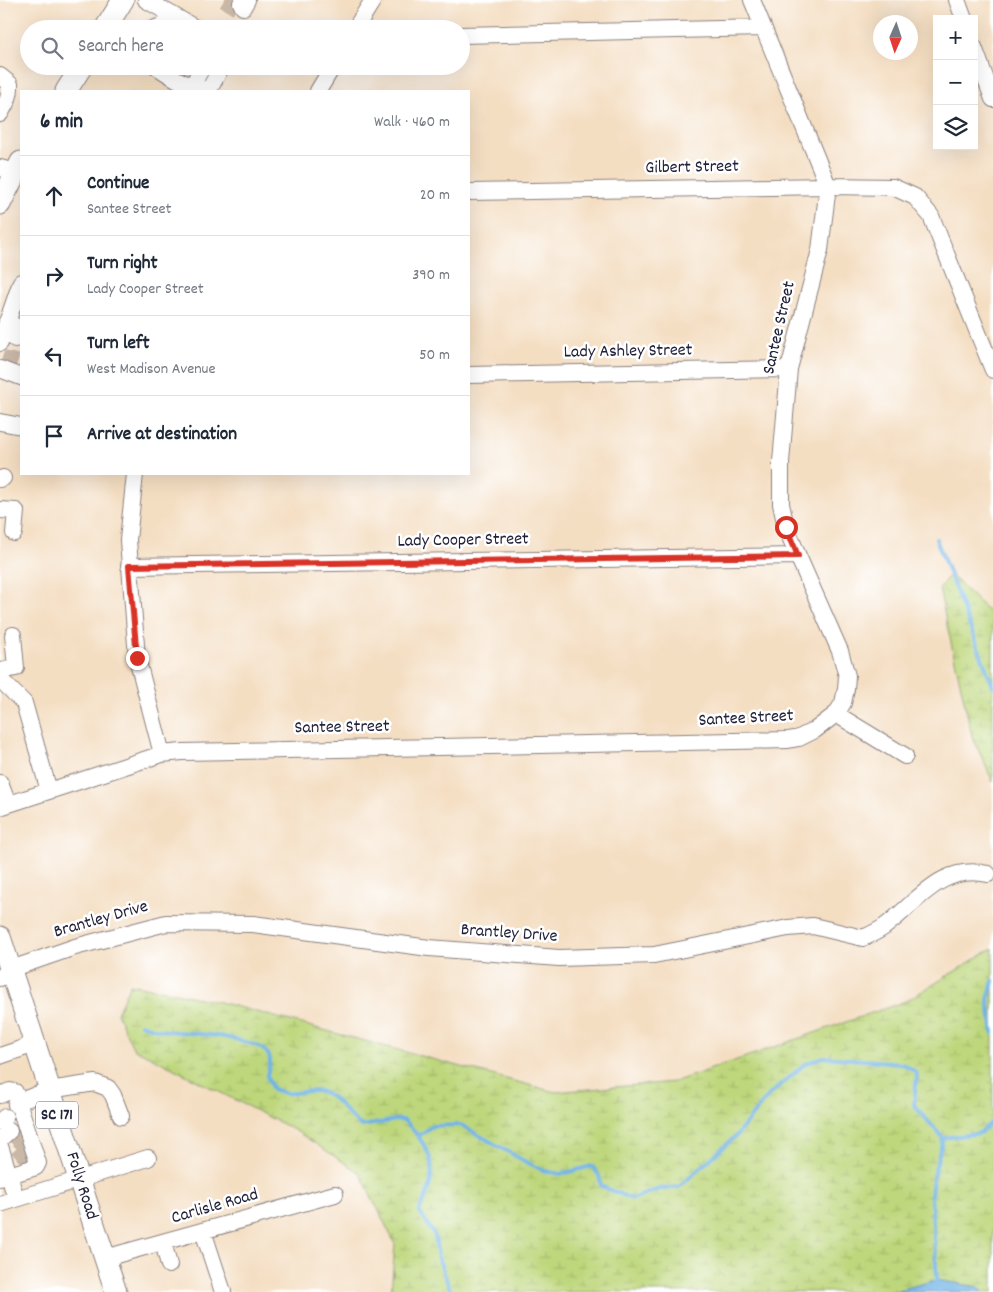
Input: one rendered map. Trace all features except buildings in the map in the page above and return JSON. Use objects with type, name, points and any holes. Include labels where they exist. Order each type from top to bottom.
[{"type":"main road","points":[[111,20],[124,0]]},
{"type":"main road","points":[[67,90],[76,75]]},
{"type":"main road","points":[[0,204],[14,169]]},
{"type":"main road","name":"Folly Road","points":[[0,937],[5,974],[35,1044],[116,1292]]},
{"type":"street","points":[[146,0],[181,20]]},
{"type":"street","points":[[361,20],[373,0]]},
{"type":"street","name":"Santee Street","points":[[4,806],[162,754],[202,751],[788,740],[799,738],[815,730],[836,714],[843,703],[847,676],[840,652],[786,527],[781,504],[781,462],[788,369],[820,250],[828,186],[752,0]]},
{"type":"street","points":[[957,0],[963,15]]},
{"type":"street","points":[[470,35],[763,28]]},
{"type":"street","points":[[978,58],[993,98]]},
{"type":"street","points":[[170,75],[198,89],[209,90],[217,75]]},
{"type":"street","points":[[192,86],[198,75]]},
{"type":"street","points":[[319,90],[328,75]]},
{"type":"street","points":[[0,76],[10,84],[11,91],[9,99],[0,114]]},
{"type":"street","name":"Gilbert Street","points":[[470,192],[828,186],[893,187],[915,197],[931,216],[993,370]]},
{"type":"street","points":[[8,341],[7,321],[20,285]]},
{"type":"street","name":"Lady Ashley Street","points":[[470,375],[788,369]]},
{"type":"street","points":[[4,370],[20,377]]},
{"type":"street","points":[[0,422],[20,426]]},
{"type":"street","points":[[135,475],[128,540],[137,658],[162,754]]},
{"type":"street","points":[[0,510],[16,511],[14,533]]},
{"type":"street","name":"Lady Cooper Street","points":[[129,566],[798,556]]},
{"type":"street","points":[[0,670],[16,668],[13,635]]},
{"type":"street","points":[[0,682],[2,681],[24,703],[49,791]]},
{"type":"street","points":[[836,714],[904,756]]},
{"type":"street","points":[[0,783],[4,806]]},
{"type":"street","name":"Brantley Drive","points":[[5,974],[75,947],[166,923],[253,924],[429,948],[559,958],[654,955],[788,928],[813,926],[863,938],[883,928],[928,888],[953,874],[978,872],[988,874]]},
{"type":"street","points":[[0,1056],[35,1044]]},
{"type":"street","points":[[16,1199],[12,1132],[50,1090],[95,1084],[108,1088],[113,1095],[121,1116]]},
{"type":"street","points":[[0,1204],[148,1158]]},
{"type":"street","name":"Carlisle Road","points":[[105,1258],[335,1194]]},
{"type":"street","points":[[203,1231],[223,1292]]},
{"type":"street","points":[[164,1242],[169,1265]]},
{"type":"green space","points":[[950,574],[993,616],[993,782],[972,736],[939,589]]},
{"type":"green space","points":[[993,948],[993,1292],[983,1292],[979,1287],[891,1292],[391,1292],[395,1244],[360,1173],[296,1131],[133,1048],[117,1013],[130,984],[219,1002],[555,1092],[674,1082],[906,1001]]},
{"type":"water","points":[[936,1280],[979,1287],[983,1292],[891,1292]]},
{"type":"waterway","points":[[936,539],[993,686]]},
{"type":"waterway","points":[[993,981],[988,999],[993,1033]]},
{"type":"waterway","points":[[141,1024],[164,1031],[238,1040],[263,1049],[270,1058],[267,1077],[273,1089],[284,1093],[317,1091],[327,1094],[337,1101],[362,1126],[404,1120],[422,1142],[431,1162],[430,1185],[419,1211],[435,1236],[438,1257],[451,1292]]},
{"type":"waterway","points":[[419,1136],[432,1126],[461,1125],[545,1171],[561,1174],[592,1166],[599,1175],[601,1186],[632,1199],[659,1189],[679,1187],[736,1136],[769,1095],[805,1064],[823,1057],[891,1062],[905,1065],[914,1071],[917,1075],[914,1105],[943,1138]]},
{"type":"waterway","points":[[943,1138],[980,1133],[993,1121]]},
{"type":"waterway","points":[[938,1292],[931,1196],[933,1178],[943,1138]]},
{"type":"tunnel","points":[[224,0],[237,8]]},
{"type":"tunnel","points":[[7,368],[15,339]]},
{"type":"tunnel","points":[[13,1145],[25,1133]]},
{"type":"tunnel","points":[[17,1159],[30,1147]]},
{"type":"route","points":[[137,658],[129,566],[798,556],[786,527]]}]
